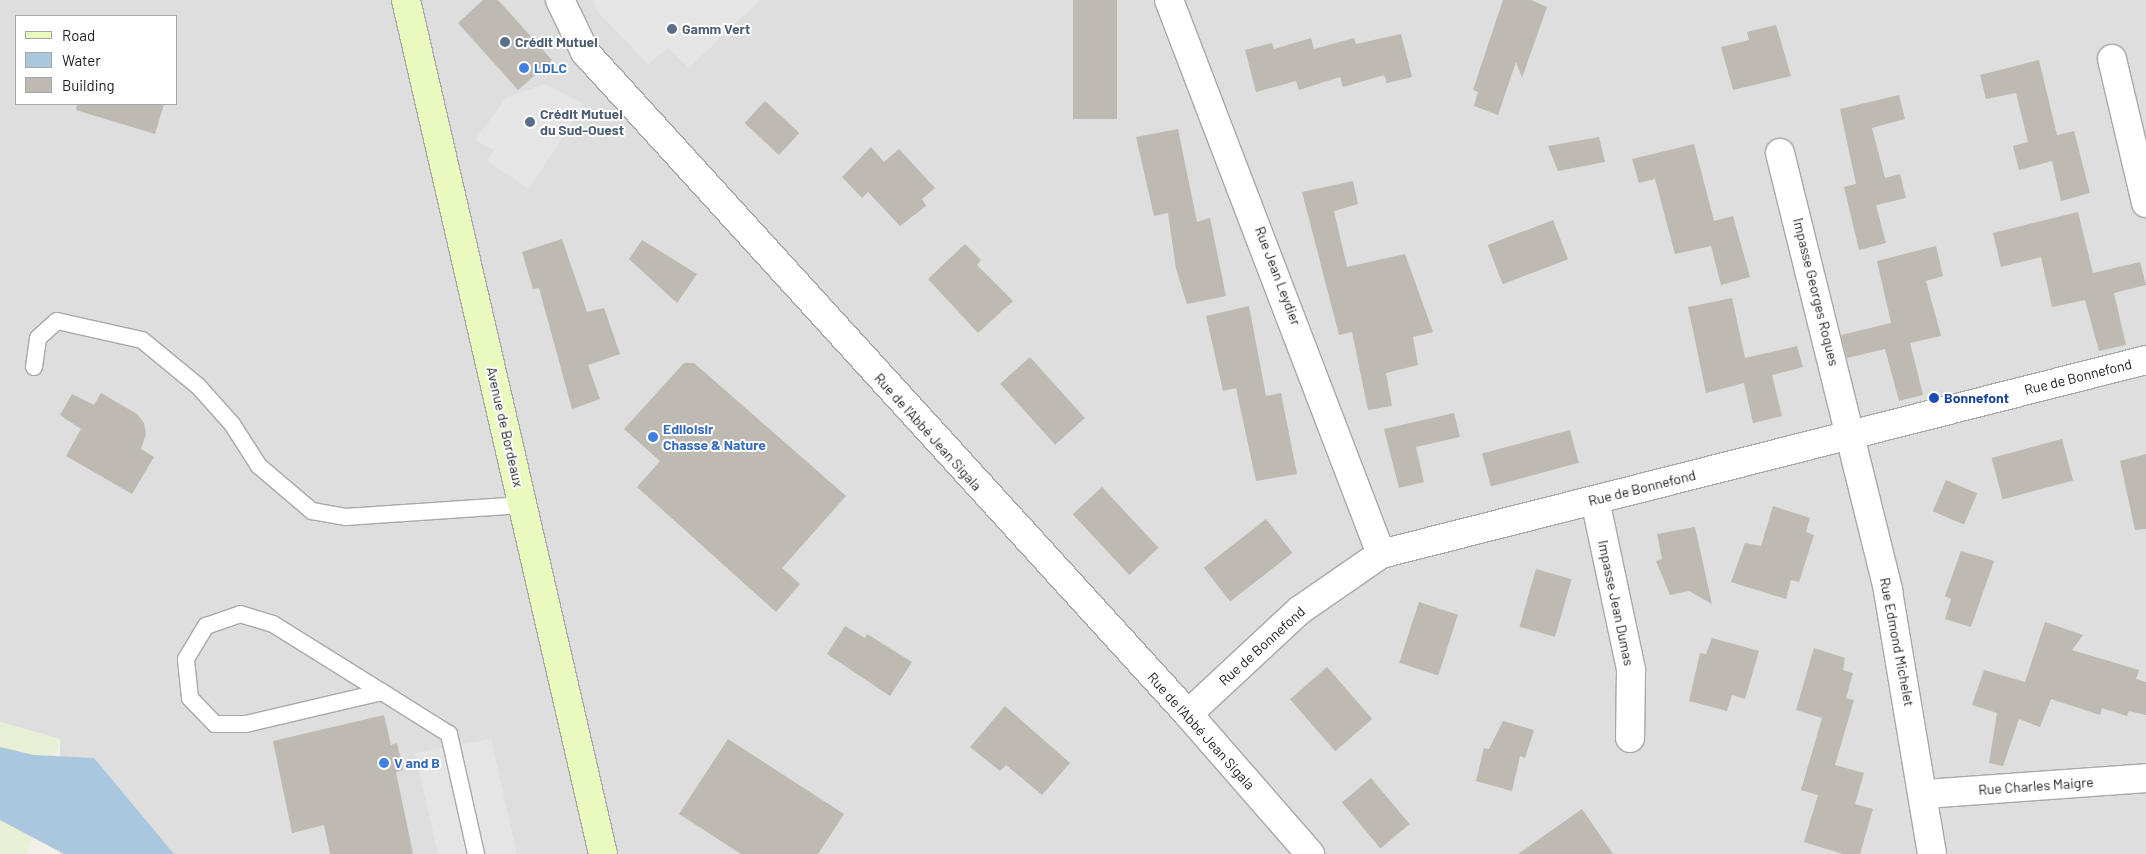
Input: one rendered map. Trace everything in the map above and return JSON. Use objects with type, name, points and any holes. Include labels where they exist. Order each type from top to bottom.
[{"type":"main road","name":"Avenue de Bordeaux","points":[[406,0],[603,854]]},
{"type":"street","name":"Rue de l'Abbé Jean Sigala","points":[[560,0],[585,52],[1188,714],[1310,854]]},
{"type":"street","name":"Rue Jean Leydier","points":[[1169,0],[1381,554]]},
{"type":"street","points":[[2112,60],[2146,203]]},
{"type":"street","name":"Impasse Georges Roques","points":[[1780,153],[1852,432]]},
{"type":"street","name":"Rue de Bonnefond","points":[[1188,714],[1300,610],[1381,554],[1852,432],[2146,360]]},
{"type":"street","name":"Rue Edmond Michelet","points":[[1852,432],[1888,591],[1925,794],[1932,854]]},
{"type":"street","name":"Impasse Jean Dumas","points":[[1595,500],[1631,670],[1630,738]]},
{"type":"street","name":"Rue Charles Maigre","points":[[1925,794],[2146,778]]},
{"type":"lane","points":[[34,367],[38,338],[57,321],[142,340],[198,386],[232,424],[259,466],[312,511],[346,517],[522,505]]},
{"type":"lane","points":[[382,692],[246,724],[215,724],[190,698],[186,659],[206,626],[240,614],[273,624],[382,692],[449,734],[476,854]]},
{"type":"shaded area","points":[[0,0],[2146,0],[2146,854],[60,854],[60,739],[0,722]]},
{"type":"shaded area","name":"Gamm Vert","points":[[594,0],[760,0],[689,68],[668,48],[648,64],[596,10]]},
{"type":"shaded area","name":"Crédit Mutuel du Sud-Ouest","points":[[545,84],[584,104],[529,189],[487,161],[494,150],[475,140],[507,97]]},
{"type":"shaded area","points":[[491,739],[517,854],[438,854],[415,753]]},
{"type":"green space","points":[[0,722],[60,739],[27,854],[0,854]]},
{"type":"water","points":[[0,747],[34,755],[94,758],[174,854],[64,854],[0,820]]},
{"type":"building","name":"Crédit Mutuel","points":[[483,0],[498,0],[552,60],[518,90],[458,23]]},
{"type":"building","points":[[1073,0],[1117,0],[1117,119],[1073,119]]},
{"type":"building","points":[[1503,0],[1531,0],[1547,7],[1522,78],[1516,62],[1498,115],[1474,106],[1478,92],[1473,90]]},
{"type":"building","points":[[1776,25],[1791,76],[1733,90],[1721,47],[1749,40],[1747,32]]},
{"type":"building","points":[[1401,34],[1412,77],[1387,83],[1384,75],[1343,87],[1340,77],[1299,90],[1296,81],[1256,92],[1245,50],[1272,43],[1274,49],[1311,38],[1314,49],[1354,38],[1356,44]]},
{"type":"building","points":[[2039,60],[2057,135],[2074,131],[2090,193],[2061,201],[2052,161],[2019,170],[2013,146],[2028,142],[2016,93],[1986,99],[1980,75]]},
{"type":"building","points":[[1899,95],[1905,119],[1872,128],[1885,178],[1900,174],[1906,198],[1876,205],[1886,243],[1859,250],[1844,187],[1856,184],[1840,109]]},
{"type":"building","points":[[765,101],[799,133],[779,155],[745,123]]},
{"type":"building","points":[[77,105],[164,105],[155,134],[76,110]]},
{"type":"building","points":[[1178,129],[1197,222],[1210,218],[1226,296],[1187,304],[1176,269],[1168,213],[1154,216],[1136,137]]},
{"type":"building","points":[[1599,137],[1605,162],[1558,171],[1548,146]]},
{"type":"building","points":[[1694,144],[1714,221],[1733,216],[1750,277],[1721,285],[1711,246],[1675,254],[1655,179],[1639,183],[1632,159]]},
{"type":"building","points":[[871,147],[884,162],[899,149],[935,188],[922,199],[926,206],[900,226],[868,192],[862,198],[842,177]]},
{"type":"building","points":[[1353,181],[1358,204],[1334,211],[1347,267],[1405,254],[1433,332],[1413,337],[1418,365],[1386,373],[1392,406],[1368,410],[1352,332],[1339,335],[1302,192]]},
{"type":"building","points":[[2078,212],[2093,273],[2140,262],[2146,285],[2114,293],[2126,345],[2099,351],[2085,300],[2052,307],[2041,257],[2001,267],[1993,233]]},
{"type":"building","points":[[1553,220],[1568,259],[1503,284],[1488,245]]},
{"type":"building","points":[[562,239],[587,312],[604,308],[620,354],[588,365],[600,399],[572,409],[539,288],[533,289],[522,252]]},
{"type":"building","points":[[642,240],[697,274],[677,303],[629,259]]},
{"type":"building","points":[[965,244],[981,260],[977,265],[1013,301],[978,333],[928,279]]},
{"type":"building","points":[[1936,246],[1943,276],[1926,281],[1941,336],[1910,343],[1923,395],[1899,401],[1885,349],[1847,358],[1841,335],[1891,323],[1877,261]]},
{"type":"building","points":[[1732,298],[1745,358],[1797,346],[1803,367],[1772,375],[1782,416],[1753,423],[1744,383],[1706,393],[1688,307]]},
{"type":"building","points":[[1249,306],[1266,396],[1281,393],[1297,474],[1256,481],[1236,388],[1223,391],[1206,316]]},
{"type":"building","points":[[1030,357],[1085,418],[1055,445],[1000,384]]},
{"type":"building","points":[[684,363],[694,363],[846,496],[782,568],[800,584],[776,612],[637,487],[660,461],[624,429]]},
{"type":"building","points":[[101,393],[137,414],[144,423],[146,434],[141,449],[154,457],[132,494],[66,456],[81,429],[60,415],[72,394],[94,405]]},
{"type":"building","points":[[1454,413],[1460,437],[1416,447],[1424,482],[1399,488],[1384,429]]},
{"type":"building","points":[[1570,430],[1579,463],[1491,486],[1482,454]]},
{"type":"building","points":[[2062,439],[2073,481],[2003,499],[1991,458]]},
{"type":"building","points":[[2146,454],[2146,529],[2135,530],[2120,461]]},
{"type":"building","points":[[1946,480],[1977,493],[1964,525],[1933,511]]},
{"type":"building","points":[[1102,487],[1159,548],[1129,575],[1073,514]]},
{"type":"building","points":[[1773,506],[1810,518],[1806,532],[1814,535],[1799,582],[1791,580],[1786,599],[1731,582],[1745,543],[1761,546]]},
{"type":"building","points":[[1266,519],[1292,553],[1230,602],[1204,568]]},
{"type":"building","points":[[1695,527],[1712,604],[1689,591],[1670,595],[1656,561],[1662,559],[1657,534]]},
{"type":"building","points":[[1961,551],[1994,561],[1971,627],[1945,619],[1951,599],[1945,596]]},
{"type":"building","points":[[1536,569],[1572,579],[1555,637],[1519,627]]},
{"type":"building","points":[[1419,602],[1458,615],[1438,676],[1399,663]]},
{"type":"building","points":[[2045,622],[2083,635],[2072,650],[2139,670],[2136,679],[2146,682],[2146,715],[2129,711],[2127,716],[2102,708],[2100,715],[2051,699],[2040,727],[2019,719],[2003,766],[1989,763],[1997,713],[1972,705],[1984,670],[2025,682]]},
{"type":"building","points":[[845,626],[865,638],[867,634],[912,662],[890,696],[827,654]]},
{"type":"building","points":[[1712,638],[1759,651],[1745,699],[1732,695],[1727,711],[1689,701],[1700,653],[1706,654]]},
{"type":"building","points":[[1814,648],[1845,658],[1843,670],[1853,673],[1846,698],[1854,700],[1835,765],[1864,773],[1855,804],[1873,809],[1860,854],[1843,854],[1804,842],[1818,795],[1801,790],[1822,718],[1796,710]]},
{"type":"building","points":[[1327,667],[1372,719],[1335,751],[1290,699]]},
{"type":"building","points":[[1005,706],[1070,763],[1042,795],[1006,765],[1000,771],[970,747]]},
{"type":"building","points":[[384,715],[391,745],[397,743],[403,770],[396,772],[413,854],[330,854],[324,825],[292,833],[273,741]]},
{"type":"building","points":[[1503,721],[1534,730],[1525,758],[1520,756],[1512,791],[1476,781],[1484,748],[1489,749]]},
{"type":"building","points":[[728,739],[844,814],[818,854],[741,854],[679,814]]},
{"type":"building","points":[[1371,778],[1410,824],[1380,848],[1342,802]]},
{"type":"building","points":[[1582,809],[1613,854],[1518,854]]},
{"type":"place","name":"Gamm Vert","points":[[672,29]]},
{"type":"place","name":"Crédit Mutuel","points":[[505,42]]},
{"type":"place","name":"LDLC","points":[[524,68]]},
{"type":"place","name":"Crédit Mutuel du Sud-Ouest","points":[[530,122]]},
{"type":"place","name":"Bonnefont","points":[[1934,398]]},
{"type":"place","name":"Ediloisir Chasse & Nature","points":[[653,437]]},
{"type":"place","name":"V and B","points":[[384,763]]}]
